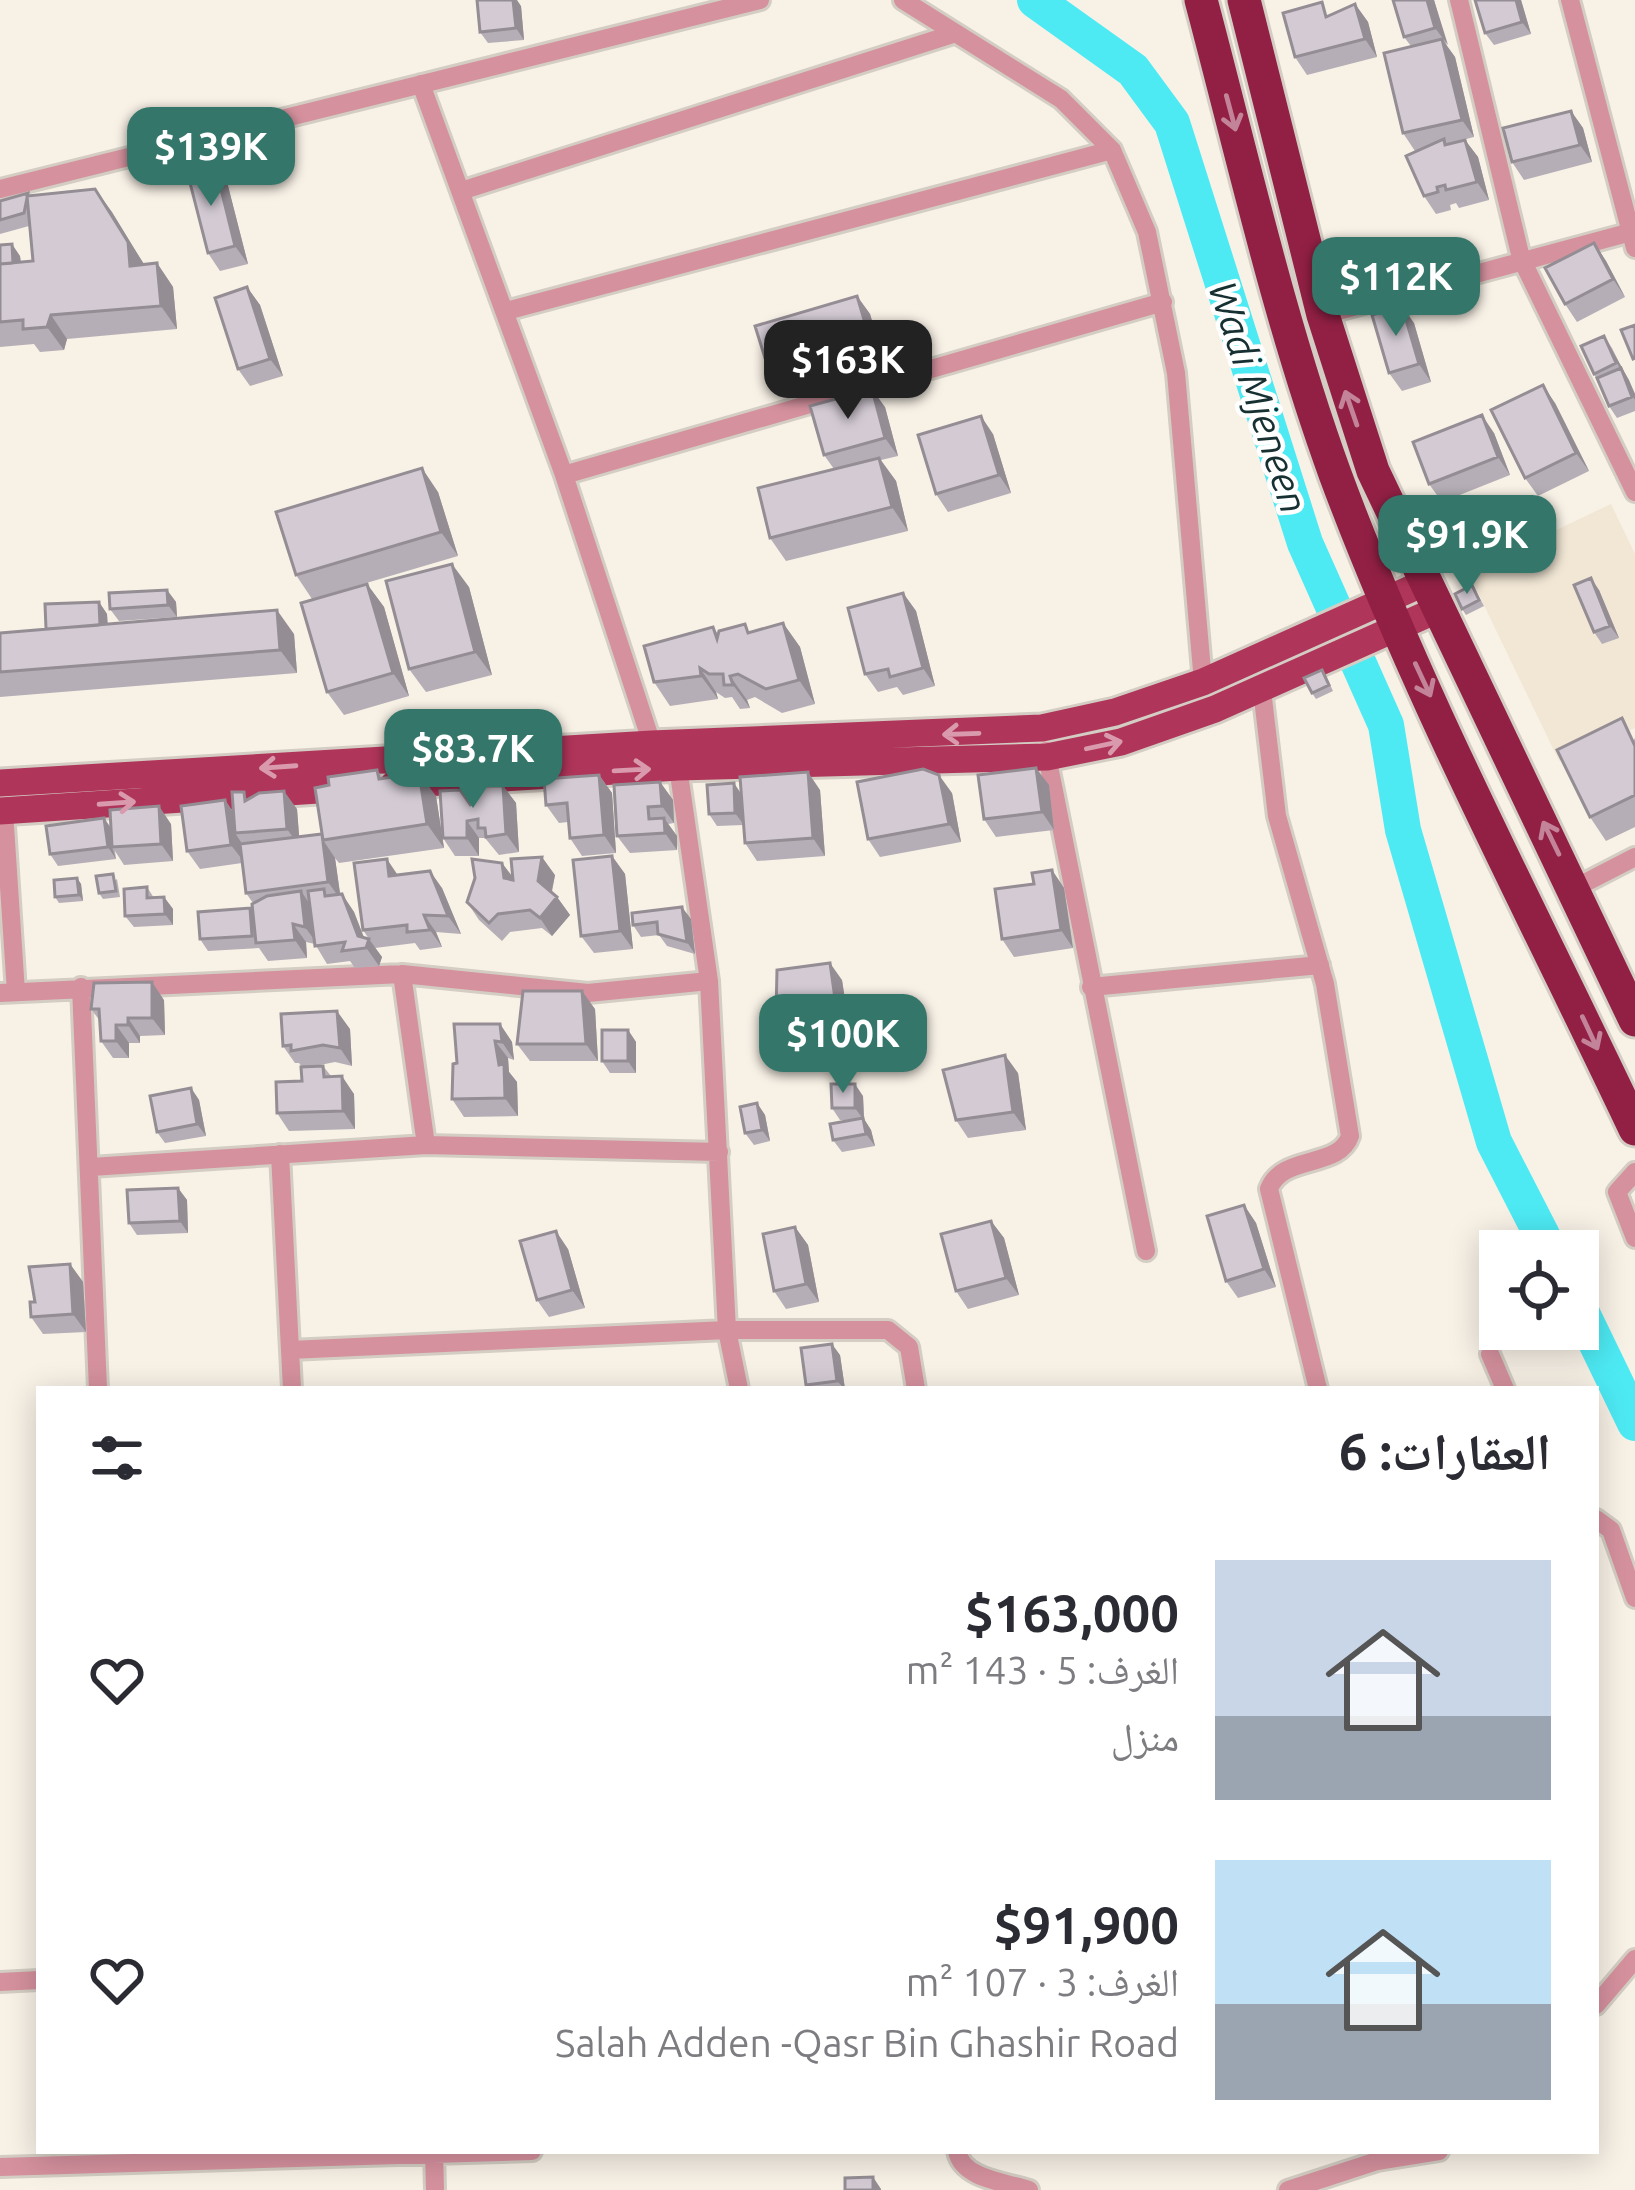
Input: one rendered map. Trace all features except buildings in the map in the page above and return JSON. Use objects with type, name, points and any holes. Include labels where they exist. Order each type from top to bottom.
[{"type":"highway","points":[[1201,0],[1312,405],[1381,618],[1635,1129]]},
{"type":"highway","points":[[1244,0],[1323,315],[1373,472],[1635,1020]]},
{"type":"main road","points":[[1,802],[652,744],[1042,728],[1115,712],[1432,596]]},
{"type":"main road","points":[[1,802],[678,767],[1048,757],[1121,742],[1275,684],[1381,618]]},
{"type":"street","points":[[0,189],[760,0]]},
{"type":"street","points":[[903,0],[1061,99],[1112,150],[1147,232],[1163,302],[1187,463],[1203,682]]},
{"type":"street","points":[[1460,0],[1521,259],[1635,492]]},
{"type":"street","points":[[1323,315],[1521,259],[1633,237],[1570,0]]},
{"type":"street","points":[[460,190],[953,34]]},
{"type":"street","points":[[421,84],[564,476],[652,744]]},
{"type":"street","points":[[506,311],[1112,150]]},
{"type":"street","points":[[564,476],[1163,302]]},
{"type":"street","points":[[1275,684],[1277,816],[1320,965],[1350,1136],[1342,1150],[1281,1172],[1269,1189],[1317,1386]]},
{"type":"street","points":[[1042,728],[1146,1251]]},
{"type":"street","points":[[678,767],[709,981],[727,1330],[738,1386]]},
{"type":"street","points":[[1,802],[8,993],[402,974],[588,993],[709,981]]},
{"type":"street","points":[[1575,888],[1635,857]]},
{"type":"street","points":[[1091,986],[1320,965]]},
{"type":"street","points":[[402,974],[426,1145]]},
{"type":"street","points":[[81,987],[98,1386]]},
{"type":"street","points":[[91,1167],[426,1145],[719,1152]]},
{"type":"street","points":[[280,1154],[292,1386]]},
{"type":"street","points":[[1635,1172],[1617,1192],[1635,1238]]},
{"type":"street","points":[[290,1350],[727,1330],[898,1332],[910,1347],[916,1386]]},
{"type":"street","points":[[1490,1354],[1504,1386]]},
{"type":"street","points":[[1599,1522],[1611,1530],[1635,1598]]},
{"type":"street","points":[[1600,2001],[1635,1959]]},
{"type":"street","points":[[0,1982],[36,1980]]},
{"type":"street","points":[[1600,2001],[1635,1986]]},
{"type":"street","points":[[20,2190],[9,2166],[88,2157],[261,2154]]},
{"type":"street","points":[[434,2154],[435,2190]]},
{"type":"street","points":[[959,2154],[969,2171],[1029,2190]]},
{"type":"street","points":[[1288,2190],[1394,2154]]},
{"type":"shaded area","points":[[1611,504],[1635,554],[1635,728],[1559,761],[1468,572]]},
{"type":"waterway","name":"Wadi Mjeneen","points":[[1035,0],[1133,70],[1172,123],[1305,543],[1386,725],[1403,830],[1494,1142],[1539,1230]]},
{"type":"waterway","name":"Wadi Mjeneen","points":[[1599,1348],[1635,1423]]}]
